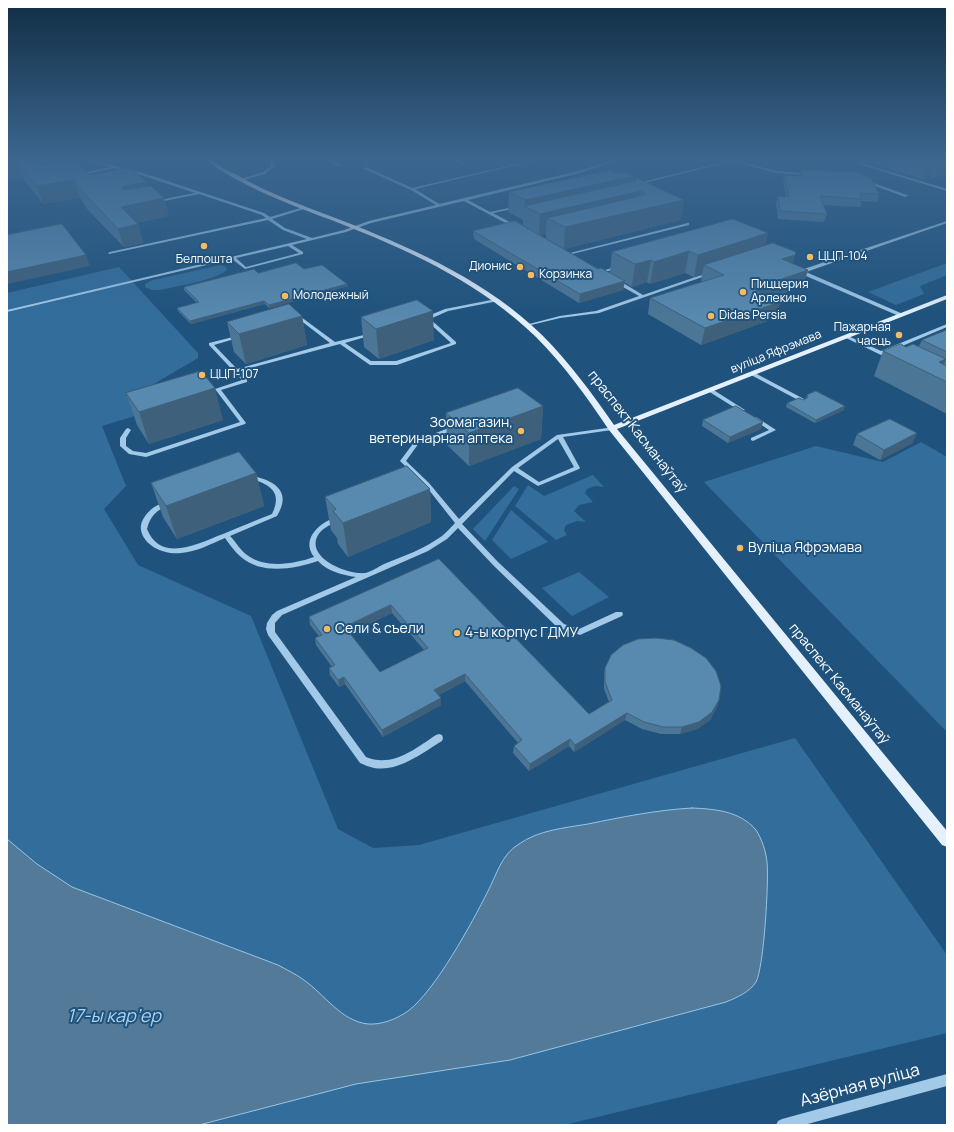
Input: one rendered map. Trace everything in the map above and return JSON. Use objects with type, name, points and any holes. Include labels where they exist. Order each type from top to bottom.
[{"type":"main road","name":"праспект Касманаўтаў","points":[[316,213],[355,227],[446,270],[496,300],[527,325],[561,360],[580,383],[612,428],[947,840]]},
{"type":"main road","name":"вуліца Яфрэмава","points":[[612,428],[753,374],[947,296]]},
{"type":"street","points":[[258,213],[284,229],[312,239]]},
{"type":"street","points":[[110,253],[286,213]]},
{"type":"street","points":[[7,312],[312,239],[408,213]]},
{"type":"street","points":[[490,213],[512,226],[519,226]]},
{"type":"street","points":[[801,272],[947,222]]},
{"type":"street","points":[[568,254],[688,224]]},
{"type":"street","points":[[233,258],[245,268],[302,253],[290,244]]},
{"type":"street","points":[[562,251],[574,258]]},
{"type":"street","points":[[600,272],[621,266]]},
{"type":"street","points":[[593,268],[606,276]]},
{"type":"street","points":[[794,269],[901,315]]},
{"type":"street","points":[[527,325],[560,317],[597,312],[716,272]]},
{"type":"street","points":[[612,279],[642,296]]},
{"type":"street","points":[[419,320],[447,310],[496,300]]},
{"type":"street","points":[[286,322],[301,318],[334,344]]},
{"type":"street","points":[[341,342],[370,363],[397,363],[454,343],[427,318]]},
{"type":"street","points":[[881,353],[947,325]]},
{"type":"street","points":[[235,371],[373,333]]},
{"type":"street","points":[[128,430],[123,438],[123,446],[131,453],[146,455],[243,423],[218,389],[245,381],[211,344],[248,334]]},
{"type":"street","points":[[846,337],[888,356]]},
{"type":"street","points":[[753,374],[802,400]]},
{"type":"street","points":[[710,390],[773,430],[753,439]]},
{"type":"street","points":[[461,426],[417,442],[403,461],[427,484],[460,523],[463,530],[561,626],[580,632],[619,614]]},
{"type":"street","points":[[439,738],[390,765],[375,766],[363,760],[271,633],[270,625],[277,615],[426,549],[445,537],[514,468],[559,436],[612,428]]},
{"type":"street","points":[[514,468],[538,484],[577,468],[559,436]]},
{"type":"street","points":[[176,500],[154,508],[145,522],[146,535],[155,545],[181,551],[275,516],[281,504],[279,494],[272,485],[259,479],[243,477]]},
{"type":"street","points":[[420,487],[427,484]]},
{"type":"street","points":[[347,515],[325,524],[319,530],[313,544],[322,564],[336,571],[365,575]]},
{"type":"street","points":[[226,535],[246,558],[267,565],[299,564],[318,558]]},
{"type":"street","name":"Азёрная вуліца","points":[[782,1125],[947,1080]]},
{"type":"shaded area","points":[[947,263],[947,275],[920,286],[924,294],[896,305],[868,292]]},
{"type":"shaded area","points":[[221,265],[227,269],[223,273],[207,279],[160,290],[152,290],[145,287],[145,284],[153,280]]},
{"type":"shaded area","points":[[119,267],[198,353],[198,358],[147,388],[138,415],[102,426],[126,486],[104,509],[138,565],[251,616],[338,829],[373,848],[419,845],[795,738],[947,955],[947,1033],[564,1125],[7,1125],[7,293]]},
{"type":"shaded area","points":[[921,442],[947,457],[947,732],[704,482],[816,446],[883,462]]},
{"type":"shaded area","points":[[593,475],[604,487],[595,486],[587,489],[585,493],[593,502],[579,505],[574,511],[586,522],[577,521],[566,525],[564,530],[567,535],[556,540],[515,506],[528,485],[544,496]]},
{"type":"shaded area","points":[[514,486],[519,489],[485,541],[473,529]]},
{"type":"shaded area","points":[[511,510],[548,542],[511,559],[492,540]]},
{"type":"shaded area","points":[[579,572],[609,597],[572,616],[542,588]]},
{"type":"water","name":"17-ы кар’ер","points":[[692,808],[718,810],[735,815],[742,819],[756,830],[762,841],[766,854],[767,904],[764,942],[759,973],[753,986],[747,992],[734,999],[510,1060],[356,1084],[199,1125],[7,1125],[7,839],[37,864],[72,887],[278,965],[295,974],[312,986],[341,1013],[358,1022],[378,1024],[404,1014],[419,1001],[430,988],[463,938],[500,865],[513,848],[527,839],[561,828],[666,810]]},
{"type":"building","points":[[103,213],[127,213],[138,224],[118,229]]},
{"type":"building","points":[[569,213],[627,213],[565,227],[547,218]]},
{"type":"building","points":[[809,213],[827,213],[827,214]]},
{"type":"building","points":[[733,219],[768,233],[698,255],[689,251],[654,262],[651,260],[635,264],[612,252]]},
{"type":"building","points":[[515,221],[598,269],[601,268],[625,281],[580,294],[473,231]]},
{"type":"building","points":[[62,224],[86,255],[7,272],[7,235]]},
{"type":"building","points":[[773,243],[796,252],[795,255],[782,259],[808,270],[753,289],[780,302],[705,328],[650,298],[724,275],[704,265]]},
{"type":"building","name":"Молодежный","points":[[296,263],[304,269],[322,265],[347,284],[269,305],[264,301],[190,321],[177,308],[199,302],[184,287],[254,269],[258,273]]},
{"type":"building","points":[[417,300],[433,311],[376,329],[361,317]]},
{"type":"building","points":[[289,304],[302,316],[239,334],[227,322]]},
{"type":"building","points":[[947,330],[947,352],[922,340]]},
{"type":"building","points":[[901,344],[906,347],[913,344],[946,359],[939,362],[947,366],[947,382],[883,351]]},
{"type":"building","points":[[201,371],[215,388],[139,412],[126,393]]},
{"type":"building","points":[[518,388],[543,406],[469,433],[446,413]]},
{"type":"building","points":[[816,391],[845,406],[816,420],[787,403],[799,398],[804,400],[808,397],[807,395]]},
{"type":"building","points":[[736,406],[763,422],[730,437],[703,420]]},
{"type":"building","points":[[890,419],[917,433],[884,450],[857,434]]},
{"type":"building","points":[[239,452],[256,473],[166,506],[151,483]]},
{"type":"building","points":[[407,466],[430,489],[343,523],[333,511],[336,509],[325,497]]},
{"type":"building","points":[[439,559],[589,714],[612,700],[605,682],[605,668],[611,655],[623,645],[638,639],[656,638],[674,640],[691,648],[706,658],[716,671],[721,686],[719,700],[712,712],[699,722],[682,727],[663,727],[644,722],[627,713],[575,745],[570,739],[530,764],[514,746],[522,740],[465,674],[434,690],[441,698],[382,730],[344,677],[338,680],[329,668],[335,665],[315,638],[322,635],[309,617]],"holes":[[[391,605],[428,648],[380,672],[345,627]]]},
{"type":"place","name":"Белпошта","points":[[204,246]]},
{"type":"place","name":"ЦЦП-104","points":[[810,257]]},
{"type":"place","name":"Дионис","points":[[520,267]]},
{"type":"place","name":"Корзинка","points":[[531,275]]},
{"type":"place","name":"Пиццерия Арлекино","points":[[743,292]]},
{"type":"place","name":"Молодежный","points":[[285,296]]},
{"type":"place","name":"Didas Persia","points":[[711,316]]},
{"type":"place","name":"Пажарная часць","points":[[899,335]]},
{"type":"place","name":"ЦЦП-107","points":[[202,375]]},
{"type":"place","name":"Зоомагазин, ветеринарная аптека","points":[[521,431]]},
{"type":"place","name":"Вуліца Яфрэмава","points":[[740,548]]},
{"type":"place","name":"Сели & съели","points":[[327,629]]},
{"type":"place","name":"4-ы корпус ГДМУ","points":[[457,633]]}]
